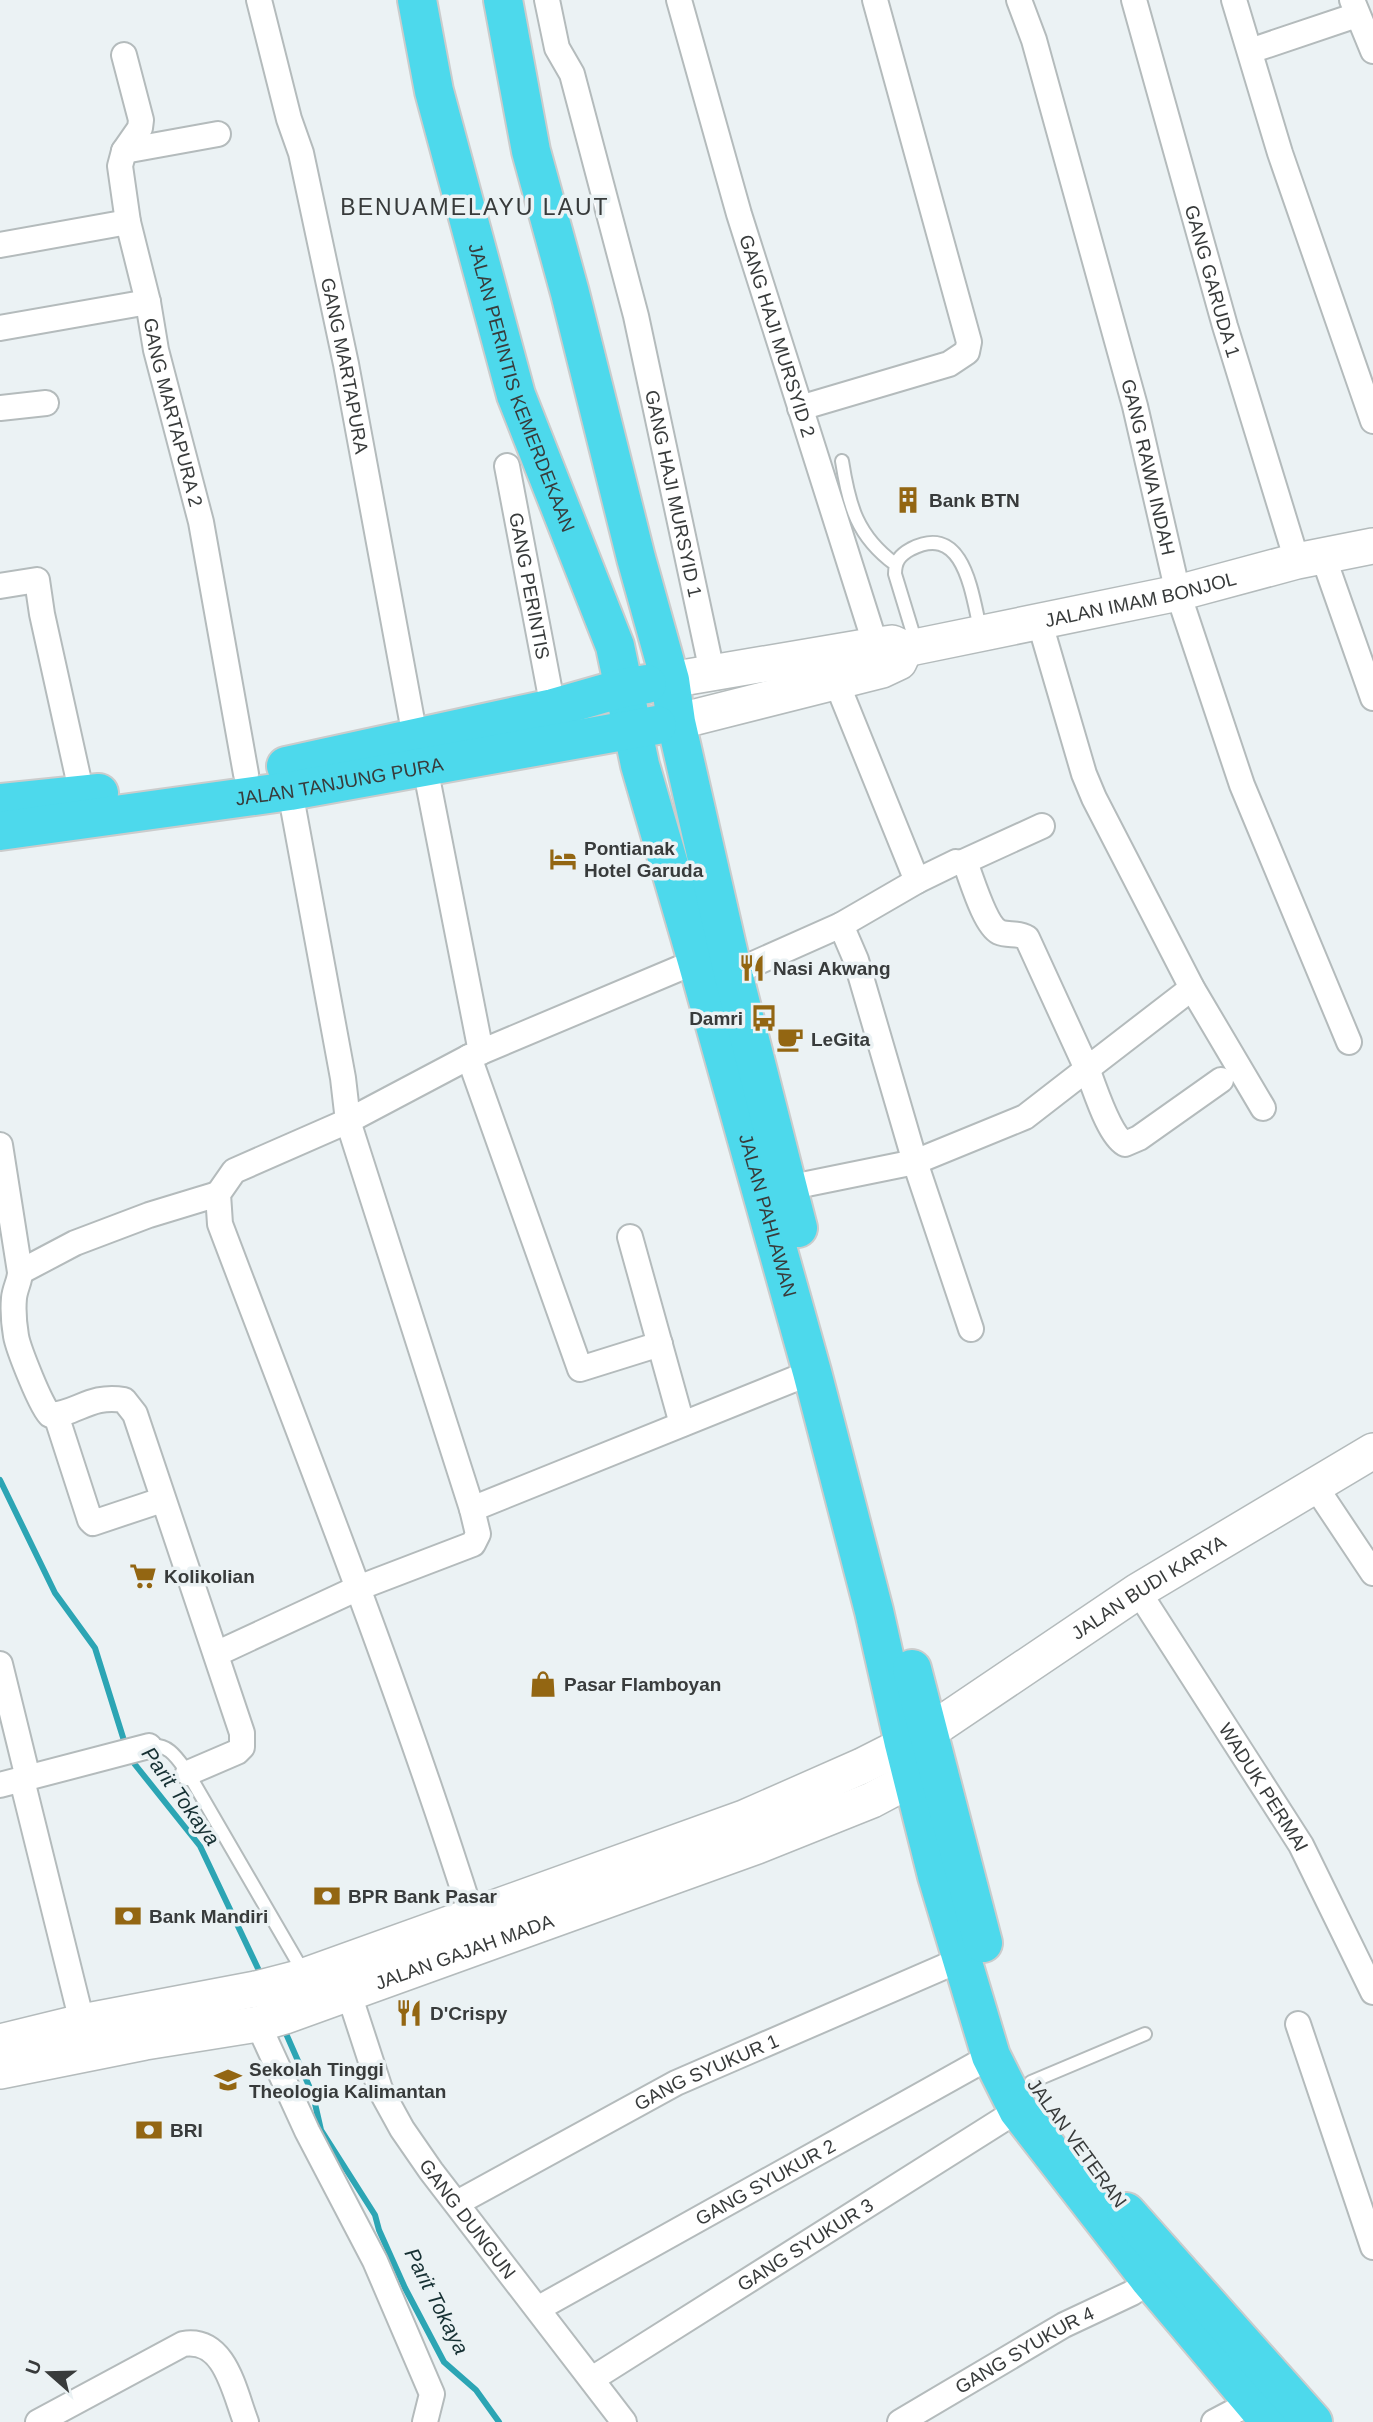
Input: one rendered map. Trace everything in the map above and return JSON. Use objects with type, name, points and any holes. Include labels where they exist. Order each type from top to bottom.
[{"type":"highway","name":"JALAN PERINTIS KEMERDEKAAN","points":[[417,0],[434,91],[516,395],[615,646],[623,688]]},
{"type":"highway","points":[[503,0],[531,151],[570,293],[635,558],[670,680]]},
{"type":"highway","name":"JALAN TANJUNG PURA","points":[[16,816],[290,791],[553,708],[623,688],[670,680]]},
{"type":"highway","name":"JALAN PAHLAWAN","points":[[670,680],[676,722],[733,973],[787,1188],[836,1366],[894,1604],[921,1755]]},
{"type":"highway","name":"JALAN PAHLAWAN","points":[[623,688],[640,765],[812,1372],[874,1611],[921,1755]]},
{"type":"highway","name":"JALAN TANJUNG PURA","points":[[16,816],[82,795],[420,752],[631,730],[676,722]]},
{"type":"highway","name":"JALAN VETERAN","points":[[921,1755],[937,1876],[991,2056],[1024,2096],[1150,2280],[1266,2402],[1313,2422]]},
{"type":"highway","name":"JALAN VETERAN","points":[[921,1755],[981,1937],[1013,2047],[1024,2096]]},
{"type":"highway","name":"JALAN VETERAN","points":[[1024,2096],[1037,2092],[1266,2402]]},
{"type":"street","name":"GANG MARTAPURA","points":[[259,0],[289,119],[301,153],[348,377],[475,1055],[580,1370],[660,1344]]},
{"type":"street","name":"GANG HAJI MURSYID 1","points":[[547,0],[556,48],[572,74],[636,316],[712,672]]},
{"type":"street","name":"GANG HAJI MURSYID 2","points":[[679,0],[740,214],[800,408],[895,653]]},
{"type":"street","points":[[800,408],[949,364],[967,352],[969,342],[875,0]]},
{"type":"street","name":"GANG RAWA INDAH","points":[[1019,0],[1034,40],[1135,406],[1178,593],[1242,785],[1349,1042]]},
{"type":"street","name":"GANG GARUDA 1","points":[[1134,0],[1226,326],[1310,559],[1373,698]]},
{"type":"street","points":[[1234,0],[1280,153],[1373,421]]},
{"type":"street","points":[[1250,51],[1355,7],[1373,51]]},
{"type":"street","name":"GANG MARTAPURA 2","points":[[124,55],[141,120],[140,128],[124,151],[120,166],[128,222],[148,302],[156,350],[211,565],[246,774]]},
{"type":"street","points":[[124,151],[218,134]]},
{"type":"street","points":[[0,245],[128,222]]},
{"type":"street","points":[[0,328],[148,302]]},
{"type":"street","points":[[0,408],[46,403]]},
{"type":"street","name":"GANG PERINTIS","points":[[508,466],[553,708]]},
{"type":"street","name":"JALAN IMAM BONJOL","points":[[670,680],[712,672],[895,653],[1039,620],[1178,593],[1310,559],[1373,547]]},
{"type":"street","points":[[0,586],[37,580],[82,795]]},
{"type":"street","points":[[1039,620],[1084,774],[1192,988],[1262,1108]]},
{"type":"street","name":"JALAN IMAM BONJOL","points":[[676,722],[836,681],[895,653]]},
{"type":"street","points":[[836,681],[917,881]]},
{"type":"street","points":[[216,1654],[358,1588],[473,1544],[478,1534],[348,1121],[343,1078],[290,791]]},
{"type":"street","points":[[961,863],[1042,826]]},
{"type":"street","points":[[733,973],[841,925],[917,881],[956,862],[961,863],[966,865],[989,923],[998,931],[1027,937],[1118,1140],[1125,1144],[1139,1138],[1221,1080]]},
{"type":"street","points":[[841,925],[856,960],[915,1162],[971,1329]]},
{"type":"street","points":[[20,1272],[75,1243],[149,1215],[218,1194],[234,1171],[348,1121],[475,1055],[697,961]]},
{"type":"street","points":[[787,1188],[915,1162],[1025,1117],[1192,988]]},
{"type":"street","points":[[0,1145],[20,1272],[14,1298],[16,1338],[46,1412],[56,1415],[97,1399],[110,1397],[124,1400],[135,1414],[243,1741],[237,1752],[188,1773]]},
{"type":"street","points":[[218,1194],[220,1224],[358,1588],[472,1917]]},
{"type":"street","points":[[630,1237],[682,1424]]},
{"type":"street","points":[[472,1509],[812,1372]]},
{"type":"street","points":[[56,1415],[90,1520],[93,1522],[162,1500]]},
{"type":"street","name":"JALAN BUDI KARYA","points":[[921,1755],[1138,1591],[1373,1451]]},
{"type":"street","points":[[1315,1486],[1373,1573]]},
{"type":"street","name":"WADUK PERMAI","points":[[1138,1591],[1301,1845],[1373,1992]]},
{"type":"street","points":[[0,1664],[17,1781],[82,2022]]},
{"type":"street","points":[[17,1781],[149,1746]]},
{"type":"street","name":"JALAN GAJAH MADA","points":[[0,2070],[143,2026],[259,2012],[304,1987],[472,1917],[744,1818],[862,1766],[921,1755]]},
{"type":"street","name":"JALAN GAJAH MADA","points":[[304,1987],[349,1994],[757,1846],[872,1800],[921,1755]]},
{"type":"street","name":"GANG SYUKUR 1","points":[[457,2203],[676,2083],[962,1959]]},
{"type":"street","name":"GANG DUNGUN","points":[[349,1994],[380,2089],[402,2129],[431,2171],[539,2308],[624,2422]]},
{"type":"street","points":[[259,2012],[307,2131],[375,2261],[432,2393],[425,2422]]},
{"type":"street","name":"JALAN GAJAH MADA","points":[[0,2042],[82,2022],[143,2026]]},
{"type":"street","points":[[1298,2024],[1373,2247]]},
{"type":"street","name":"GANG SYUKUR 2","points":[[539,2308],[991,2056]]},
{"type":"street","name":"GANG SYUKUR 3","points":[[592,2379],[1024,2096]]},
{"type":"street","name":"GANG SYUKUR 4","points":[[900,2422],[1063,2325],[1132,2293],[1150,2280]]},
{"type":"street","points":[[38,2422],[183,2344],[190,2343],[210,2347],[221,2359],[246,2422]]},
{"type":"street","points":[[1214,2422],[1266,2402]]},
{"type":"lane","points":[[842,461],[856,521],[879,552],[895,564]]},
{"type":"lane","points":[[895,653],[895,564],[901,555],[925,543],[936,543],[951,550],[969,577],[981,633]]},
{"type":"lane","points":[[149,1746],[157,1745],[169,1749],[188,1773],[304,1987]]},
{"type":"lane","points":[[1024,2096],[1145,2034]]},
{"type":"waterway","name":"Parit Tokaya","points":[[0,1480],[55,1593],[95,1648],[126,1747]]},
{"type":"waterway","name":"Parit Tokaya","points":[[129,1757],[200,1846],[262,1977]]},
{"type":"waterway","name":"Parit Tokaya","points":[[284,2029],[313,2095],[321,2130],[375,2215],[405,2288],[444,2362],[476,2390],[499,2422]]},
{"type":"place","name":"Bank BTN","points":[[908,500]]},
{"type":"place","name":"Pontianak Hotel Garuda","points":[[563,859]]},
{"type":"place","name":"Nasi Akwang","points":[[752,968]]},
{"type":"place","name":"Damri","points":[[764,1018]]},
{"type":"place","name":"LeGita","points":[[790,1039]]},
{"type":"place","name":"Kolikolian","points":[[143,1576]]},
{"type":"place","name":"Pasar Flamboyan","points":[[543,1684]]},
{"type":"place","name":"BPR Bank Pasar","points":[[327,1896]]},
{"type":"place","name":"Bank Mandiri","points":[[128,1916]]},
{"type":"place","name":"D'Crispy","points":[[409,2013]]},
{"type":"place","name":"Sekolah Tinggi Theologia Kalimantan","points":[[228,2080]]},
{"type":"place","name":"BRI","points":[[149,2130]]},
{"type":"district","name":"BENUAMELAYU LAUT","points":[[475,207]]}]
